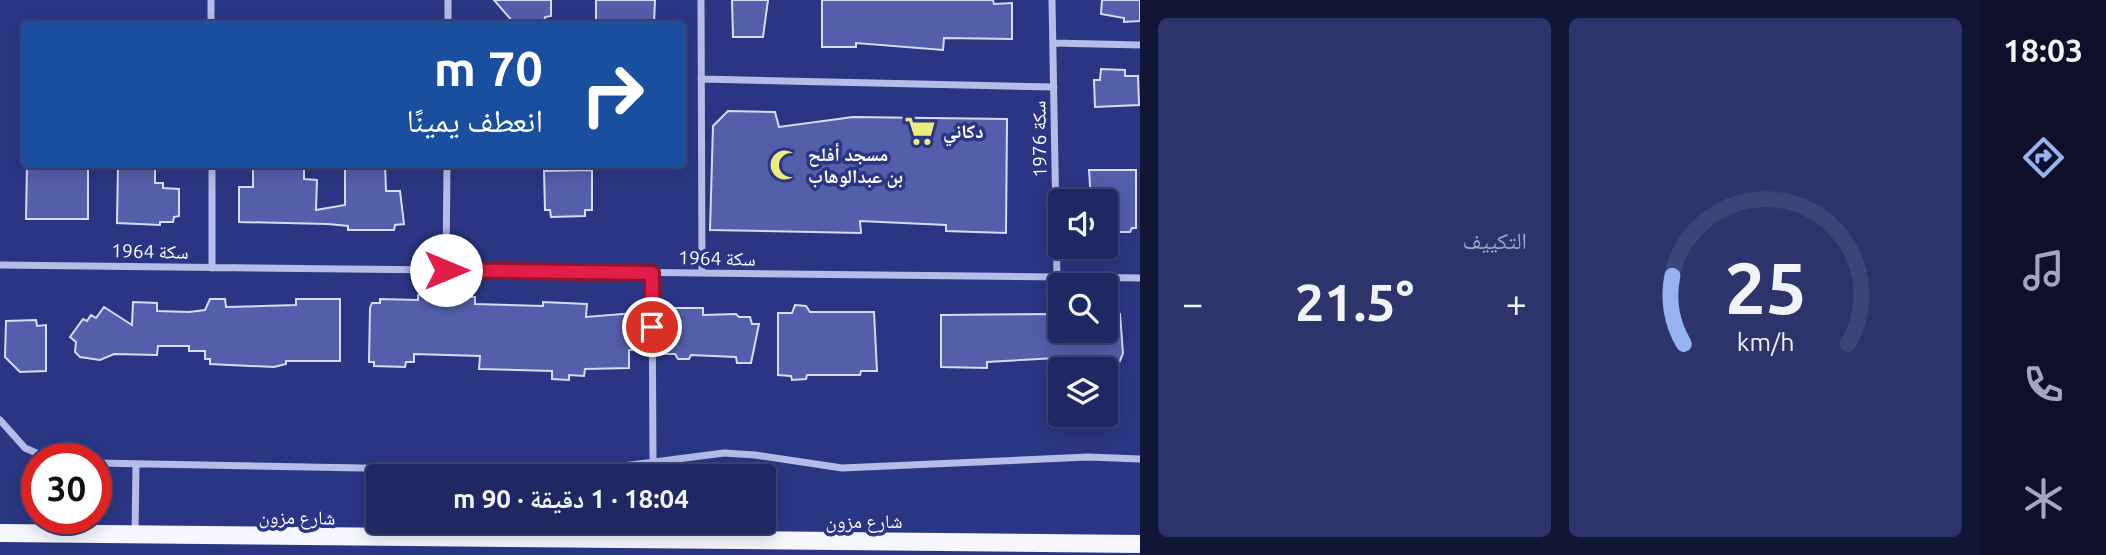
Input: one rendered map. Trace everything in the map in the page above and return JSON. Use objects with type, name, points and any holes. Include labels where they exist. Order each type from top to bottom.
[{"type":"main road","name":"شارع مزون","points":[[0,533],[1140,544]]},
{"type":"street","points":[[211,0],[211,21]]},
{"type":"street","points":[[448,0],[448,21]]},
{"type":"street","points":[[701,0],[702,273]]},
{"type":"street","name":"سكة 1976","points":[[1052,0],[1057,273]]},
{"type":"street","points":[[1053,43],[1140,45]]},
{"type":"street","points":[[701,79],[1054,87]]},
{"type":"street","points":[[212,168],[212,268]]},
{"type":"street","points":[[446,270],[447,168]]},
{"type":"street","name":"سكة 1964","points":[[0,265],[1048,277]]},
{"type":"street","points":[[652,273],[653,462]]},
{"type":"street","name":"سكة 1964","points":[[1118,278],[1140,278]]},
{"type":"street","points":[[0,420],[21,444]]},
{"type":"street","points":[[112,464],[576,472],[740,453],[842,468],[1088,457],[1140,459]]},
{"type":"street","points":[[135,535],[136,466]]},
{"type":"building","points":[[494,0],[551,0],[551,16],[545,17],[544,21],[512,21]]},
{"type":"building","points":[[596,0],[655,0],[654,21],[596,21]]},
{"type":"building","points":[[732,0],[768,0],[763,37],[733,37]]},
{"type":"building","points":[[822,0],[993,0],[994,4],[1012,3],[1012,39],[944,38],[943,50],[856,43],[856,47],[822,47]]},
{"type":"building","points":[[1102,0],[1140,0],[1140,21],[1124,22],[1124,18],[1101,14]]},
{"type":"building","points":[[1101,69],[1125,70],[1125,76],[1138,76],[1139,105],[1095,107],[1094,80],[1100,80]]},
{"type":"building","points":[[728,111],[775,112],[779,127],[853,117],[1007,119],[1006,233],[946,231],[946,225],[860,221],[861,233],[710,230],[713,126]]},
{"type":"building","points":[[27,168],[88,168],[88,219],[26,219]]},
{"type":"building","points":[[118,168],[155,168],[155,183],[163,183],[163,188],[179,189],[179,216],[174,217],[173,222],[160,222],[160,225],[117,223]]},
{"type":"building","points":[[253,168],[304,168],[304,179],[317,180],[316,210],[345,205],[345,168],[385,168],[386,191],[400,191],[404,224],[395,225],[394,230],[348,230],[348,226],[328,224],[239,222],[239,187],[253,187]]},
{"type":"building","points":[[592,170],[592,210],[585,210],[585,216],[551,217],[550,210],[545,210],[544,171]]},
{"type":"building","points":[[1089,170],[1136,170],[1136,228],[1132,228],[1130,232],[1118,232],[1118,189],[1090,189]]},
{"type":"building","points":[[418,295],[475,297],[475,304],[587,304],[586,317],[634,313],[634,326],[646,329],[646,344],[632,346],[633,350],[629,350],[629,368],[585,369],[584,376],[569,375],[569,380],[552,379],[552,371],[479,369],[480,356],[414,354],[414,362],[406,362],[405,367],[374,366],[374,362],[369,362],[372,303],[380,303],[380,299],[418,300]]},
{"type":"building","points":[[210,299],[225,299],[226,307],[296,305],[296,299],[340,299],[340,361],[286,361],[286,364],[274,367],[210,364],[210,359],[205,359],[205,351],[189,351],[189,346],[158,346],[157,355],[114,354],[100,360],[80,357],[75,352],[76,342],[70,337],[83,319],[87,321],[91,315],[96,318],[104,307],[132,325],[133,302],[157,303],[157,311],[189,312],[205,310]]},
{"type":"building","points":[[795,305],[806,306],[810,312],[874,312],[877,371],[861,371],[860,375],[807,375],[806,379],[792,380],[791,376],[778,375],[778,313],[792,313]]},
{"type":"building","points":[[664,308],[703,308],[703,315],[736,314],[739,317],[750,317],[752,324],[759,324],[751,363],[737,363],[736,357],[691,355],[689,359],[678,359],[675,354],[664,354],[664,343],[658,343],[658,333],[664,335]]},
{"type":"building","points":[[1118,313],[1123,353],[1119,363],[1118,357],[1048,357],[987,362],[987,368],[941,367],[941,315],[1048,314],[1048,343],[1118,343]]},
{"type":"building","points":[[36,320],[37,326],[46,325],[46,371],[20,372],[5,357],[6,321]]},
{"type":"place","name":"دكاني","points":[[920,131]]},
{"type":"place","name":"مسجد أفلح بن عبدالوهاب","points":[[785,165]]},
{"type":"route","points":[[446,270],[652,273],[652,327]]}]
